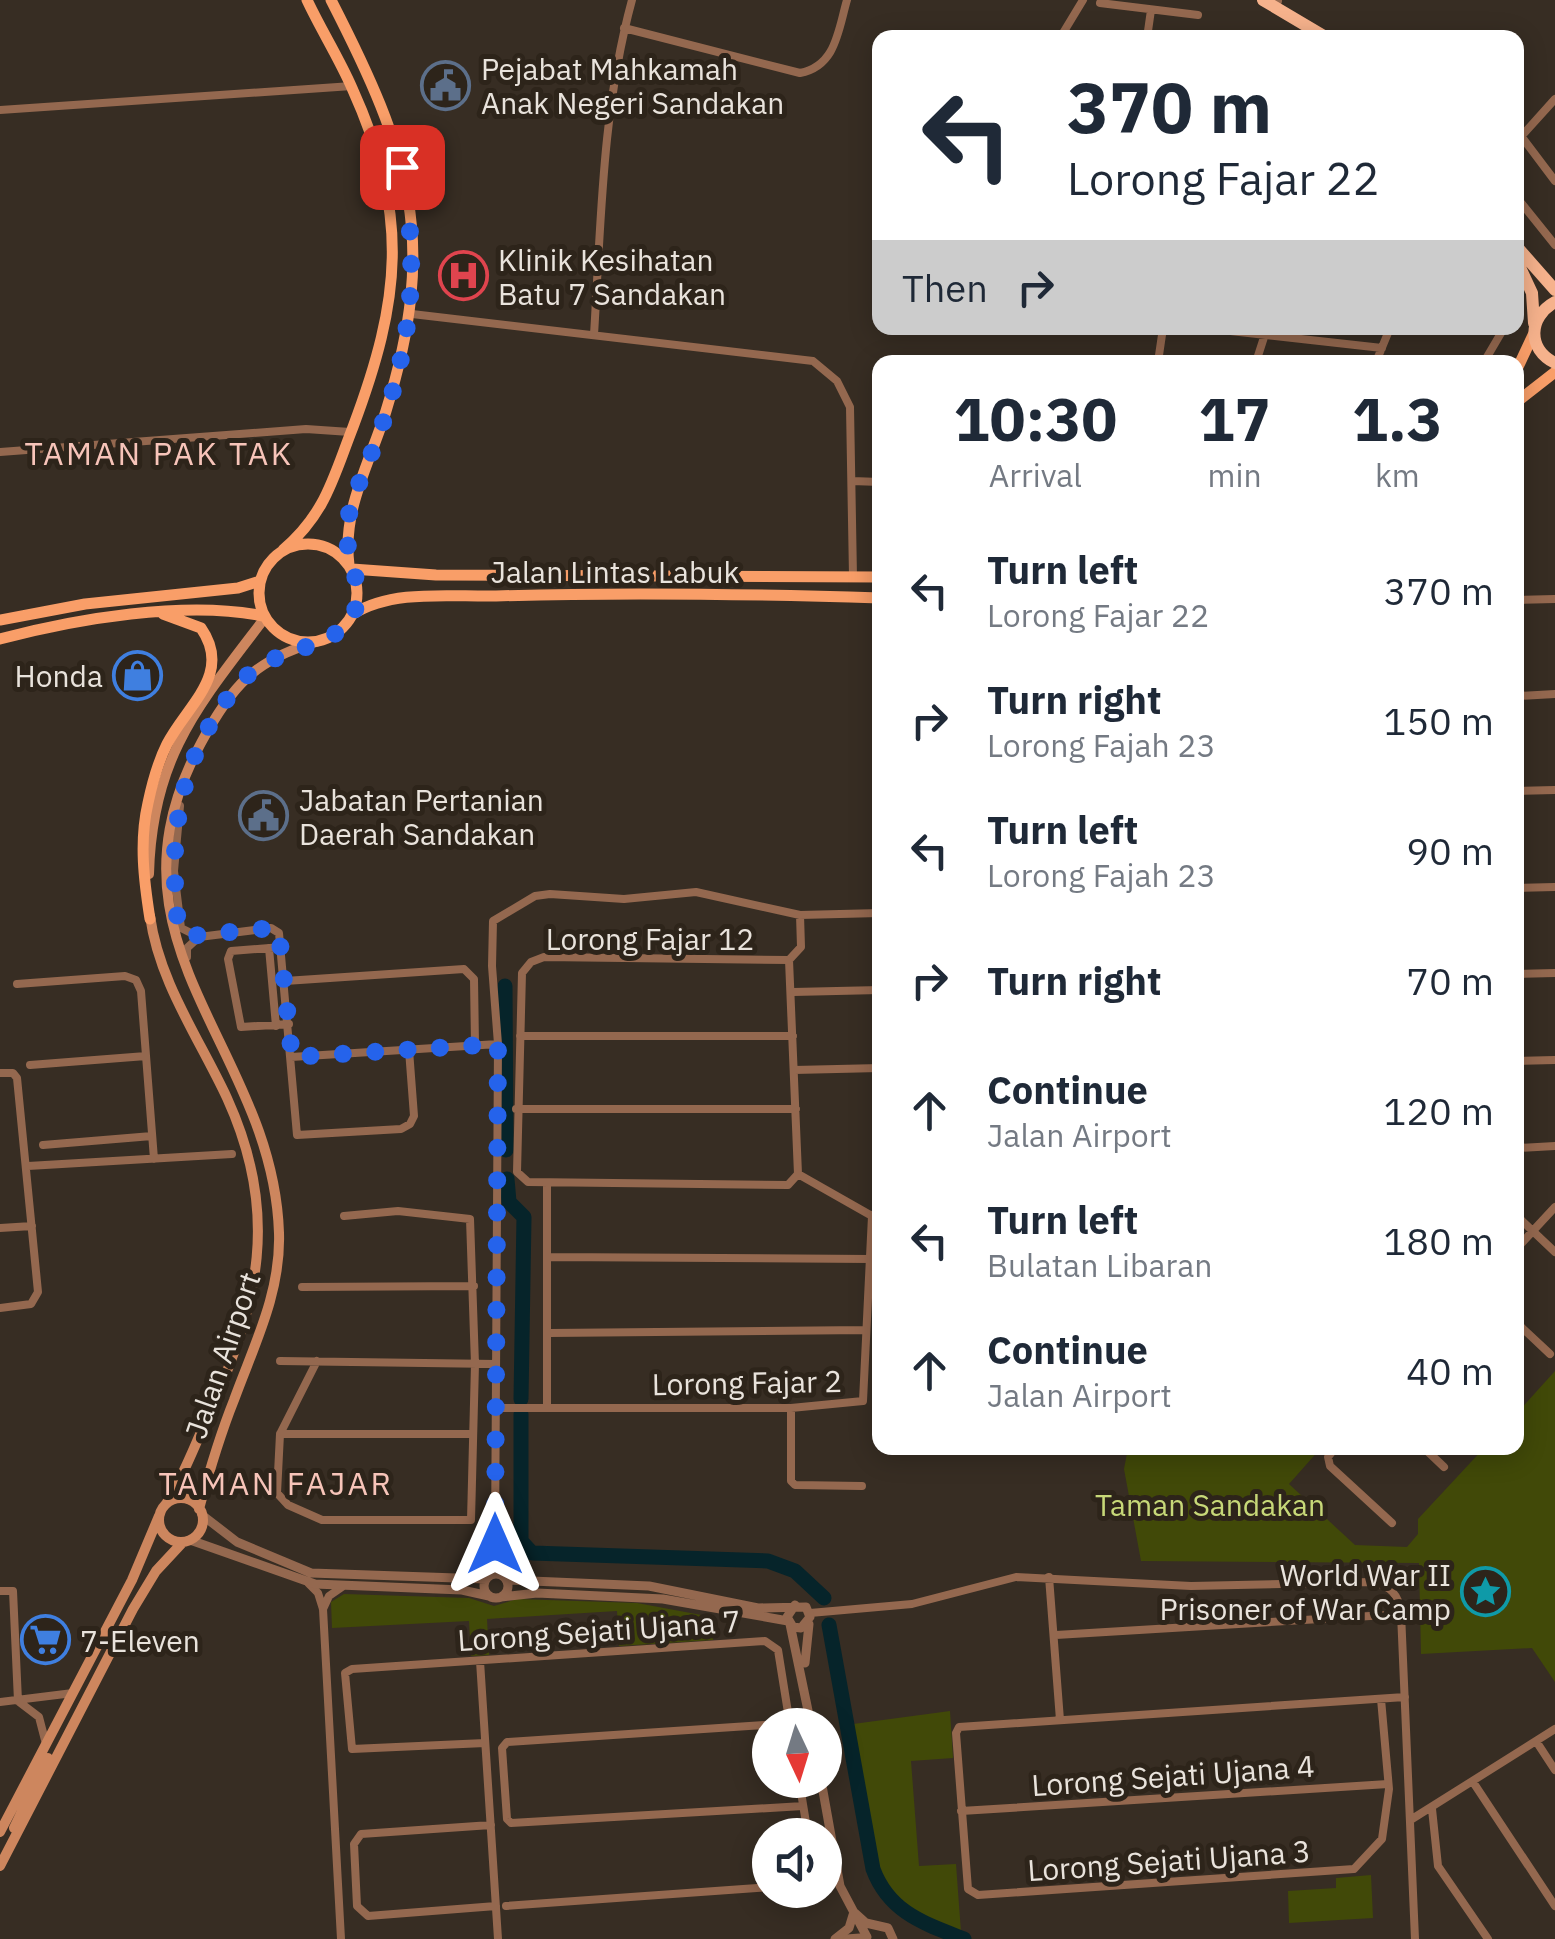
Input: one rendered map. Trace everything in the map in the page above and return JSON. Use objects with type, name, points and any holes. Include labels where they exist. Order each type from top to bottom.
[{"type":"highway","points":[[1263,0],[1314,30]]},
{"type":"highway","points":[[1277,0],[1323,30]]},
{"type":"highway","points":[[1524,255],[1555,290]]},
{"type":"highway","points":[[1524,276],[1532,294],[1540,353],[1555,363]]},
{"type":"highway","points":[[1534,330],[1544,308],[1555,302]]},
{"type":"main road","points":[[264,618],[260,581],[268,563],[318,517],[387,328],[394,266],[385,185],[352,86],[307,0]]},
{"type":"main road","points":[[0,640],[88,621],[229,612],[264,618],[287,638],[316,642],[331,637],[353,614],[357,585],[350,567],[347,522],[379,433],[412,314],[413,231],[397,146],[372,80],[331,0]]},
{"type":"main road","points":[[1523,355],[1534,330]]},
{"type":"main road","points":[[1524,395],[1555,372]]},
{"type":"main road","points":[[283,550],[312,544],[339,554],[350,567]]},
{"type":"main road","name":"Jalan Lintas Labuk","points":[[350,567],[436,576],[872,578]]},
{"type":"main road","points":[[0,620],[85,604],[238,588],[260,581]]},
{"type":"main road","name":"Jalan Lintas Labuk","points":[[353,614],[366,606],[400,598],[577,593],[872,598]]},
{"type":"main road","points":[[150,919],[143,873],[147,806],[168,744],[210,682],[213,658],[201,628],[162,614]]},
{"type":"main road","name":"Jalan Airport","points":[[166,1504],[215,1400],[250,1303],[260,1250],[256,1185],[238,1125],[173,992],[150,919],[150,845],[168,759],[188,723],[264,618]]},
{"type":"main road","name":"Jalan Airport","points":[[200,1512],[228,1413],[264,1323],[278,1269],[279,1231],[270,1166],[258,1124],[192,987],[171,926],[167,888],[170,831],[186,777],[225,700],[246,677],[277,654],[316,642]]},
{"type":"main road","points":[[0,1832],[46,1749],[159,1516],[166,1504],[180,1498],[200,1512],[200,1530],[156,1571],[0,1866]]},
{"type":"main road","points":[[159,1516],[164,1535],[186,1541]]},
{"type":"main road","points":[[0,1854],[48,1759],[72,1725]]},
{"type":"main road","points":[[0,1824],[23,1790]]},
{"type":"street","points":[[594,336],[606,138],[632,0]]},
{"type":"street","points":[[624,28],[800,73],[816,68],[830,54],[846,0]]},
{"type":"street","points":[[1065,30],[1082,0]]},
{"type":"street","points":[[1100,3],[1198,15]]},
{"type":"street","points":[[1148,30],[1150,10]]},
{"type":"street","points":[[0,110],[352,86]]},
{"type":"street","points":[[1524,133],[1555,99]]},
{"type":"street","points":[[1524,144],[1555,181]]},
{"type":"street","points":[[1524,207],[1555,245]]},
{"type":"street","points":[[412,314],[813,361],[846,393],[852,481],[852,577]]},
{"type":"street","points":[[1298,335],[1382,348]]},
{"type":"street","points":[[1379,355],[1387,335]]},
{"type":"street","points":[[0,452],[306,429],[350,432]]},
{"type":"street","points":[[852,481],[872,482]]},
{"type":"street","points":[[1524,600],[1555,599]]},
{"type":"street","points":[[1524,696],[1555,694]]},
{"type":"street","points":[[186,777],[176,826],[176,903],[181,928],[200,938]]},
{"type":"street","points":[[1524,791],[1555,790]]},
{"type":"street","points":[[1524,888],[1555,888]]},
{"type":"street","points":[[489,1596],[484,1586],[495,1544],[496,1408],[494,1167],[498,1044],[493,921],[535,896],[550,894],[624,899],[696,892],[800,915],[872,913]]},
{"type":"street","name":"Lorong Fajar 12","points":[[517,1166],[522,973],[530,962],[544,957],[789,960],[801,947],[800,915]]},
{"type":"street","points":[[225,1052],[188,961],[187,948],[200,938],[271,928],[279,933],[286,982],[294,1130],[301,1136],[410,1124],[414,1116],[409,1050]]},
{"type":"street","points":[[282,947],[231,952],[228,960],[238,1023],[248,1028],[289,1024]]},
{"type":"street","points":[[269,948],[276,1026]]},
{"type":"street","points":[[494,1167],[517,1166],[520,1179],[548,1186],[788,1184],[798,1174],[789,960]]},
{"type":"street","points":[[286,982],[464,969],[474,979],[475,1045]]},
{"type":"street","points":[[1524,974],[1555,973]]},
{"type":"street","points":[[17,984],[125,976],[136,980],[154,1159]]},
{"type":"street","points":[[793,992],[872,990]]},
{"type":"street","points":[[520,1036],[793,1036]]},
{"type":"street","points":[[292,1057],[498,1044]]},
{"type":"street","points":[[30,1065],[146,1056]]},
{"type":"street","points":[[1524,1061],[1555,1060]]},
{"type":"street","points":[[794,1070],[872,1068]]},
{"type":"street","points":[[0,1308],[28,1306],[37,1297],[18,1078],[5,1072]]},
{"type":"street","points":[[516,1109],[796,1108]]},
{"type":"street","points":[[238,1125],[232,1154],[256,1185]]},
{"type":"street","points":[[43,1145],[152,1136]]},
{"type":"street","points":[[1524,1148],[1555,1146]]},
{"type":"street","points":[[28,1166],[232,1154]]},
{"type":"street","points":[[798,1174],[872,1210]]},
{"type":"street","points":[[547,1405],[548,1186]]},
{"type":"street","points":[[1524,1240],[1555,1207]]},
{"type":"street","points":[[317,1361],[280,1434],[277,1492],[288,1506],[322,1520],[466,1522],[472,1516],[472,1226],[464,1216],[398,1211],[344,1216]]},
{"type":"street","points":[[1524,1222],[1555,1252]]},
{"type":"street","points":[[0,1228],[32,1226]]},
{"type":"street","name":"Lorong Fajar 2","points":[[872,1250],[872,1265]]},
{"type":"street","points":[[548,1257],[871,1259]]},
{"type":"street","points":[[302,1287],[474,1286]]},
{"type":"street","name":"Lorong Fajar 2","points":[[496,1408],[792,1408],[863,1400],[866,1330],[872,1299]]},
{"type":"street","points":[[548,1333],[866,1330]]},
{"type":"street","points":[[1524,1330],[1550,1354]]},
{"type":"street","points":[[280,1361],[496,1364]]},
{"type":"street","points":[[792,1408],[791,1480],[795,1485],[862,1486]]},
{"type":"street","points":[[280,1434],[472,1434]]},
{"type":"street","points":[[1331,1455],[1328,1460],[1392,1523]]},
{"type":"street","points":[[1431,1455],[1444,1468]]},
{"type":"street","points":[[200,1512],[237,1542],[311,1573],[649,1586],[758,1608],[802,1605],[810,1617],[804,1676]]},
{"type":"street","points":[[186,1541],[306,1582],[462,1590],[501,1597],[538,1593],[663,1599],[800,1628],[810,1617],[912,1604],[1030,1576],[1225,1586],[1379,1583],[1393,1592],[1400,1606],[1415,1939]]},
{"type":"street","points":[[495,1544],[508,1588],[501,1597]]},
{"type":"street","points":[[1030,1576],[1054,1597]]},
{"type":"street","points":[[1049,1578],[1054,1597],[1060,1720],[1406,1700]]},
{"type":"street","points":[[1054,1597],[1078,1579]]},
{"type":"street","points":[[306,1582],[318,1592],[323,1609],[342,1939]]},
{"type":"street","points":[[323,1609],[329,1596],[342,1586]]},
{"type":"street","points":[[0,1592],[13,1590],[18,1701],[42,1722],[46,1749]]},
{"type":"street","points":[[794,1605],[787,1613],[809,1708]]},
{"type":"street","points":[[1056,1635],[1387,1615]]},
{"type":"street","name":"Lorong Sejati Ujana 7","points":[[486,1743],[352,1749],[345,1673],[352,1669],[765,1642],[778,1650],[787,1708]]},
{"type":"street","points":[[480,1661],[491,1825],[501,1906],[498,1939]]},
{"type":"street","points":[[0,1702],[73,1692]]},
{"type":"street","name":"Lorong Sejati Ujana 3","points":[[1060,1720],[958,1728],[961,1811],[970,1892],[1017,1893],[1354,1869],[1382,1839],[1388,1784],[1379,1701]]},
{"type":"street","points":[[752,1727],[504,1744],[509,1822],[804,1806]]},
{"type":"street","points":[[1412,1819],[1555,1729]]},
{"type":"street","points":[[1536,1741],[1555,1770]]},
{"type":"street","points":[[1473,1782],[1555,1906]]},
{"type":"street","name":"Lorong Sejati Ujana 4","points":[[961,1811],[1388,1784]]},
{"type":"street","points":[[802,1798],[806,1818]]},
{"type":"street","points":[[824,1798],[840,1886],[868,1938]]},
{"type":"street","points":[[1432,1808],[1438,1866],[1488,1939]]},
{"type":"street","points":[[491,1825],[357,1836],[357,1906],[361,1913],[752,1888]]},
{"type":"street","points":[[851,1911],[866,1923],[888,1928],[893,1939]]},
{"type":"street","points":[[837,1939],[851,1925],[851,1911]]},
{"type":"street","points":[[868,1938],[877,1926]]},
{"type":"street","points":[[837,1939],[868,1938]]},
{"type":"green space","name":"Taman Sandakan","points":[[1555,1371],[1555,1682],[1532,1648],[1421,1654],[1419,1563],[1141,1561],[1124,1469],[1127,1455],[1315,1455],[1289,1484],[1355,1545],[1407,1547],[1418,1534],[1418,1519],[1477,1455],[1524,1455],[1524,1405]]},
{"type":"green space","points":[[344,1594],[469,1598],[494,1606],[517,1599],[637,1603],[712,1617],[713,1640],[619,1646],[617,1611],[487,1619],[489,1655],[471,1656],[469,1621],[332,1628],[331,1602]]},
{"type":"green space","points":[[950,1711],[953,1758],[911,1761],[919,1866],[956,1864],[961,1932],[914,1912],[882,1880],[853,1724]]},
{"type":"green space","points":[[1371,1875],[1373,1918],[1289,1923],[1288,1891],[1336,1888],[1336,1878]]},
{"type":"waterway","points":[[505,986],[506,1150]]},
{"type":"waterway","points":[[507,1179],[509,1202],[524,1217],[521,1399]]},
{"type":"waterway","points":[[521,1414],[521,1541],[532,1553],[768,1561],[795,1571],[824,1598]]},
{"type":"waterway","points":[[829,1625],[873,1869],[898,1906],[921,1921],[964,1939]]},
{"type":"place","name":"Pejabat Mahkamah Anak Negeri Sandakan","points":[[446,85]]},
{"type":"place","name":"Klinik Kesihatan Batu 7 Sandakan","points":[[463,276]]},
{"type":"place","name":"Honda","points":[[138,675]]},
{"type":"place","name":"Jabatan Pertanian Daerah Sandakan","points":[[264,816]]},
{"type":"place","name":"World War II Prisoner of War Camp","points":[[1486,1591]]},
{"type":"place","name":"7-Eleven","points":[[45,1640]]},
{"type":"district","name":"TAMAN PAK TAK","points":[[159,453]]},
{"type":"district","name":"TAMAN FAJAR","points":[[276,1483]]},
{"type":"route","points":[[402,167],[413,231],[412,314],[387,408],[347,522],[349,565],[357,585],[353,614],[331,637],[277,654],[246,677],[225,700],[186,777],[176,826],[176,903],[178,922],[189,936],[200,938],[271,928],[279,933],[292,1057],[498,1044],[494,1167],[495,1544]]}]
